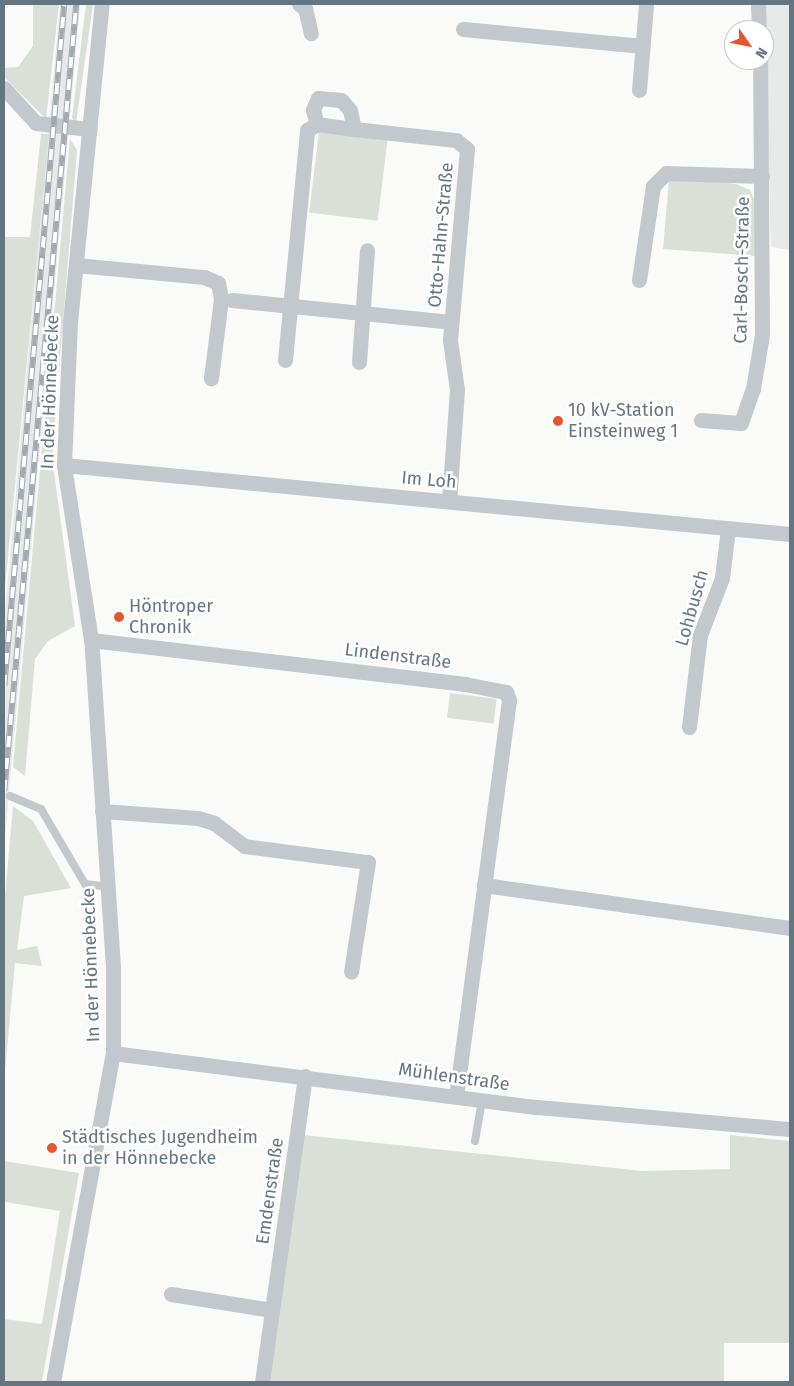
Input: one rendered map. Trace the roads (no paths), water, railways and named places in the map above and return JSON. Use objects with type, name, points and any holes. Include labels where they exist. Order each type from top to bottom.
[{"type":"street","name":"In der Hönnebecke","points":[[53,1382],[113,1052],[108,887],[91,640],[64,465],[76,265],[102,4]]},
{"type":"street","points":[[638,90],[646,4]]},
{"type":"street","points":[[758,4],[758,20]]},
{"type":"street","points":[[306,5],[311,33]]},
{"type":"street","points":[[463,29],[642,46]]},
{"type":"street","name":"Carl-Bosch-Straße","points":[[701,420],[741,422],[753,388],[762,334],[760,70]]},
{"type":"street","points":[[4,88],[36,123],[90,129]]},
{"type":"street","points":[[285,360],[307,130],[317,124],[313,110],[318,98],[341,100],[350,110],[354,129]]},
{"type":"street","name":"Otto-Hahn-Straße","points":[[317,124],[456,140],[467,149],[452,322],[457,390],[449,501]]},
{"type":"street","name":"Carl-Bosch-Straße","points":[[639,280],[653,186],[666,173],[762,176]]},
{"type":"street","points":[[360,362],[367,250]]},
{"type":"street","points":[[76,265],[204,276],[218,283],[221,299],[211,378]]},
{"type":"street","name":"Otto-Hahn-Straße","points":[[232,300],[452,322]]},
{"type":"street","name":"Im Loh","points":[[64,465],[790,534]]},
{"type":"street","name":"Lohbusch","points":[[689,727],[700,635],[722,578],[728,529]]},
{"type":"street","name":"Lindenstraße","points":[[91,640],[238,655],[506,692],[509,700],[456,1096]]},
{"type":"street","points":[[102,811],[198,818],[214,823],[244,846],[368,862],[351,972]]},
{"type":"street","points":[[484,885],[790,928]]},
{"type":"street","name":"Mühlenstraße","points":[[113,1052],[482,1100],[790,1129]]},
{"type":"street","name":"Emdenstraße","points":[[262,1382],[305,1076]]},
{"type":"street","points":[[171,1294],[272,1310]]},
{"type":"lane","points":[[10,796],[41,810],[85,884],[108,887]]},
{"type":"lane","points":[[475,1141],[482,1100]]},
{"type":"railway","points":[[4,686],[64,4]]},
{"type":"railway","points":[[4,791],[76,4]]},
{"type":"place","name":"10 kV-Station Einsteinweg 1","points":[[558,421]]},
{"type":"place","name":"Höntroper Chronik","points":[[119,617]]},
{"type":"place","name":"Städtisches Jugendheim in der Hönnebecke","points":[[52,1148]]}]
